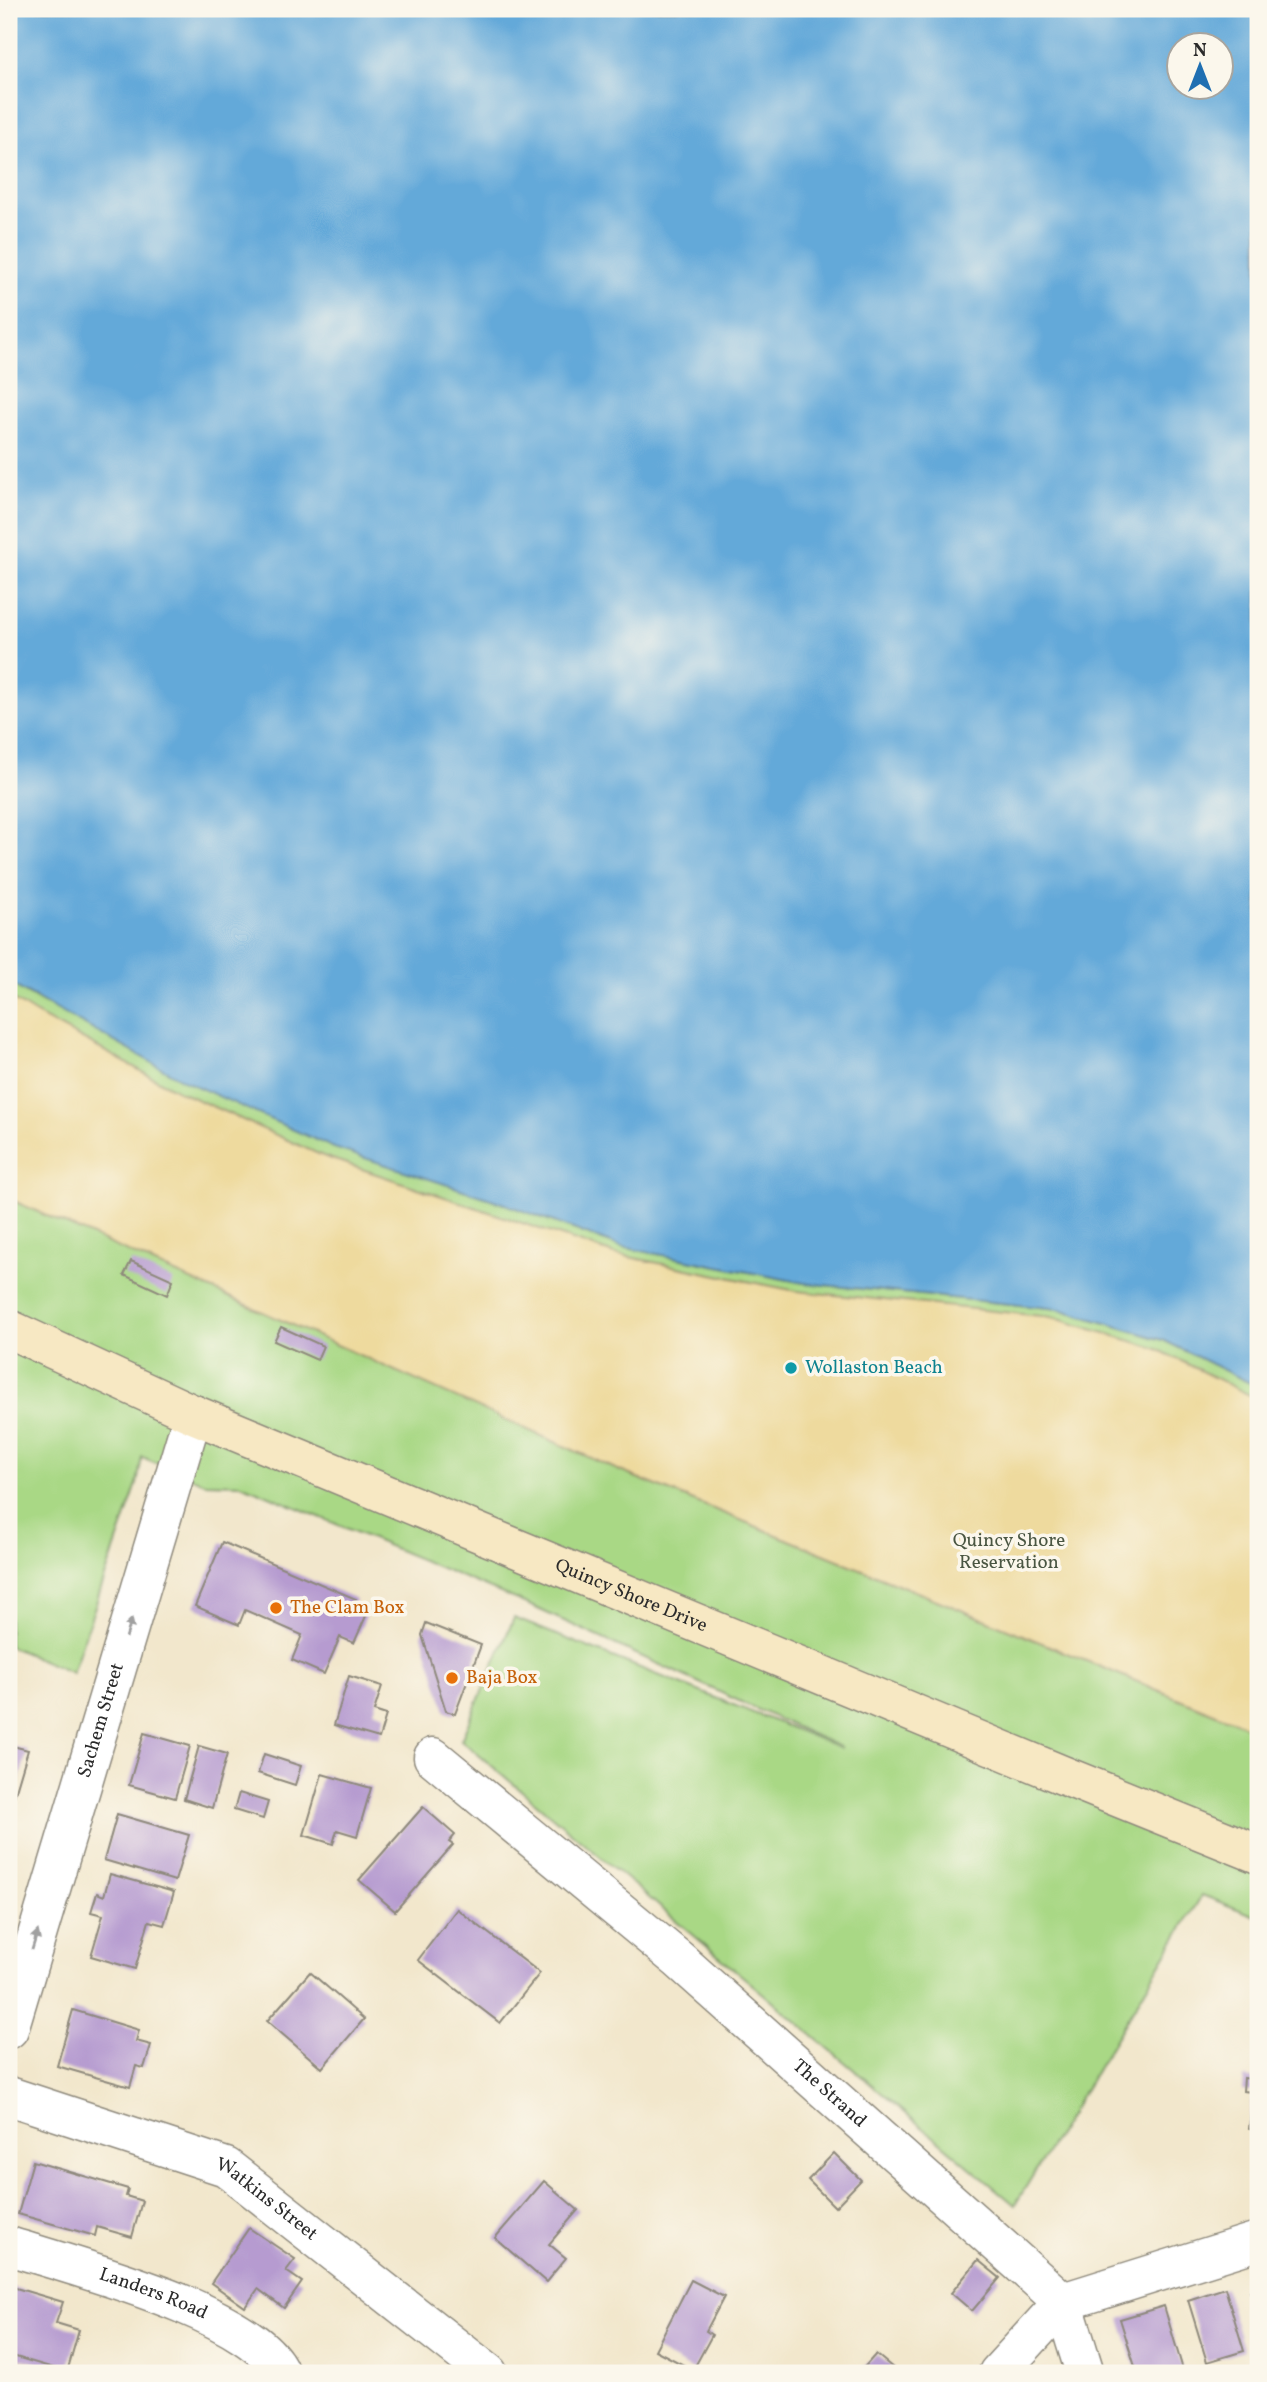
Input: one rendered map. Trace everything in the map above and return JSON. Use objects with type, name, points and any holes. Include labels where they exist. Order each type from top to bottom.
[{"type":"main road","name":"Quincy Shore Drive","points":[[9,1329],[193,1414],[1258,1854]]},
{"type":"street","name":"Sachem Street","points":[[9,2029],[193,1414]]},
{"type":"street","name":"The Strand","points":[[433,1757],[678,1959],[1063,2302]]},
{"type":"street","name":"Watkins Street","points":[[9,2096],[226,2167],[488,2373]]},
{"type":"street","points":[[998,2373],[1063,2302],[1258,2241]]},
{"type":"street","name":"Landers Road","points":[[9,2246],[162,2294],[209,2316],[262,2348],[280,2373]]},
{"type":"street","points":[[1063,2302],[1086,2373]]},
{"type":"green space","name":"Quincy Shore Reservation","points":[[9,983],[43,1003],[494,1200],[622,1247],[804,1283],[1059,1309],[1163,1340],[1258,1387],[1258,1917],[1202,1895],[1015,2205],[461,1740],[514,1618],[842,1748],[529,1605],[241,1484],[205,1483],[142,1457],[137,1484],[72,1673],[9,1646]]},
{"type":"sand","name":"Wollaston Beach","points":[[9,997],[176,1090],[323,1156],[614,1254],[796,1291],[1051,1317],[1155,1348],[1258,1399],[1258,1731],[620,1471],[9,1199]]},
{"type":"water","points":[[9,9],[1258,9],[1258,1387],[1163,1340],[1059,1309],[804,1283],[622,1247],[494,1200],[334,1148],[187,1082],[9,983]]},
{"type":"building","points":[[131,1261],[173,1280],[167,1295],[124,1275]]},
{"type":"building","points":[[281,1327],[323,1346],[317,1360],[274,1341]]},
{"type":"building","name":"The Clam Box","points":[[222,1542],[356,1599],[352,1610],[366,1616],[354,1643],[340,1637],[324,1674],[292,1660],[302,1635],[245,1610],[239,1625],[195,1606]]},
{"type":"building","name":"Baja Box","points":[[426,1623],[481,1645],[455,1714],[446,1711],[422,1635]]},
{"type":"building","points":[[349,1676],[382,1686],[374,1711],[386,1715],[379,1738],[334,1725]]},
{"type":"building","points":[[144,1733],[190,1746],[175,1798],[129,1785]]},
{"type":"building","points":[[9,1745],[28,1750],[9,1814]]},
{"type":"building","points":[[199,1746],[227,1754],[212,1808],[184,1799]]},
{"type":"building","points":[[264,1754],[301,1766],[295,1785],[258,1773]]},
{"type":"building","points":[[322,1774],[371,1788],[357,1836],[337,1830],[333,1844],[304,1835]]},
{"type":"building","points":[[239,1793],[268,1802],[263,1819],[234,1810]]},
{"type":"building","points":[[423,1807],[455,1835],[449,1842],[453,1845],[395,1911],[359,1880]]},
{"type":"building","points":[[117,1814],[189,1835],[175,1881],[104,1860]]},
{"type":"building","points":[[110,1874],[174,1892],[164,1925],[149,1921],[135,1969],[91,1956],[103,1915],[91,1912],[97,1893],[104,1896]]},
{"type":"building","points":[[457,1909],[540,1973],[500,2023],[418,1960]]},
{"type":"building","points":[[310,1972],[364,2019],[322,2068],[267,2021]]},
{"type":"building","points":[[73,2010],[139,2030],[136,2041],[151,2045],[144,2068],[136,2066],[130,2087],[57,2066]]},
{"type":"building","points":[[1244,2078],[1258,2080],[1258,2131],[1249,2129],[1253,2092],[1243,2091]]},
{"type":"building","points":[[834,2153],[861,2180],[835,2207],[808,2180]]},
{"type":"building","points":[[33,2161],[128,2189],[126,2196],[142,2201],[132,2237],[97,2227],[95,2236],[18,2214]]},
{"type":"building","points":[[544,2181],[578,2210],[549,2244],[566,2258],[546,2282],[495,2238]]},
{"type":"building","points":[[249,2228],[295,2259],[286,2271],[302,2282],[284,2308],[258,2289],[245,2307],[211,2283]]},
{"type":"building","points":[[978,2260],[1000,2278],[972,2311],[951,2293]]},
{"type":"building","points":[[691,2280],[724,2297],[706,2331],[712,2335],[693,2370],[655,2350]]},
{"type":"building","points":[[9,2286],[63,2302],[56,2323],[79,2330],[67,2372],[9,2355]]},
{"type":"building","points":[[1225,2288],[1244,2351],[1207,2362],[1188,2300]]},
{"type":"building","points":[[1258,2288],[1258,2315],[1250,2291]]},
{"type":"building","points":[[1164,2306],[1184,2373],[1137,2373],[1120,2319]]},
{"type":"building","points":[[876,2354],[899,2373],[859,2373]]},
{"type":"place","name":"Wollaston Beach","points":[[791,1368]]},
{"type":"place","name":"The Clam Box","points":[[276,1608]]},
{"type":"place","name":"Baja Box","points":[[452,1678]]}]
